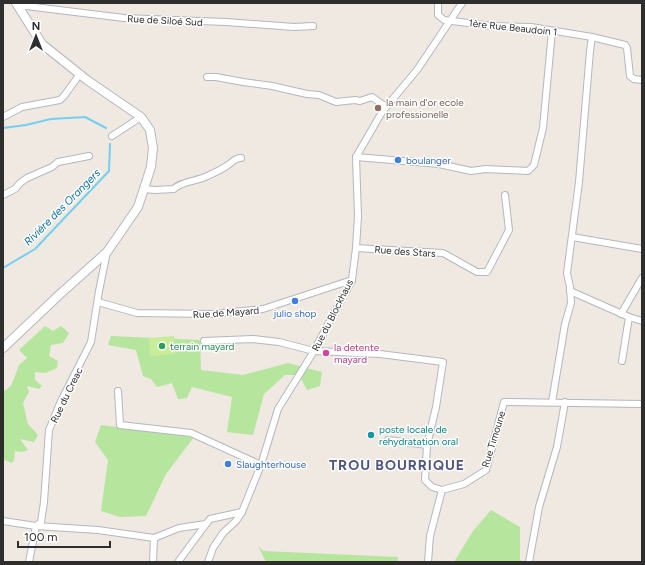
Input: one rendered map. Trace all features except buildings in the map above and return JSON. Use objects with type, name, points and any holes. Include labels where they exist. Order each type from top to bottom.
[{"type":"street","points":[[438,3],[438,15],[444,20],[451,21]]},
{"type":"street","points":[[462,3],[417,70],[386,107],[356,157],[439,164],[471,170],[486,169],[528,171],[534,165],[543,128],[552,31]]},
{"type":"street","points":[[3,348],[107,252],[138,207],[151,167],[153,148],[150,130],[141,117],[80,74],[42,44],[17,4]]},
{"type":"street","name":"Rue de Siloé Sud","points":[[17,4],[124,18],[226,22],[294,27],[313,26]]},
{"type":"street","name":"1ère Rue Beaudoin 1","points":[[451,21],[492,26],[531,27],[592,36],[625,45],[627,48],[630,76],[634,79],[642,80]]},
{"type":"street","points":[[552,402],[565,324],[571,303],[567,273],[579,182],[592,36]]},
{"type":"street","points":[[3,117],[22,107],[60,100],[80,74]]},
{"type":"street","points":[[207,77],[216,77],[272,86],[319,95],[336,102],[355,100],[360,101],[372,98],[386,107]]},
{"type":"street","points":[[112,136],[141,117]]},
{"type":"street","points":[[3,195],[15,190],[20,183],[27,178],[52,167],[58,162],[89,156]]},
{"type":"street","name":"Rue du Blockhaus","points":[[208,562],[213,548],[223,533],[236,521],[242,512],[261,465],[278,409],[314,351],[352,280],[358,216],[356,157]]},
{"type":"street","points":[[144,189],[174,189],[177,185],[189,183],[206,176],[227,166],[237,158],[241,158]]},
{"type":"street","name":"Rue des Stars","points":[[356,248],[443,253],[477,272],[487,272],[509,230],[505,196]]},
{"type":"street","points":[[572,237],[642,249]]},
{"type":"street","name":"Rue du Creac","points":[[29,562],[36,526],[41,522],[44,502],[49,430],[61,401],[91,342],[107,252]]},
{"type":"street","points":[[621,314],[642,278]]},
{"type":"street","name":"Rue de Mayard","points":[[98,302],[137,313],[212,314],[263,309],[352,280]]},
{"type":"street","points":[[570,291],[621,314],[642,320]]},
{"type":"street","points":[[622,361],[629,317]]},
{"type":"street","points":[[204,341],[253,339],[279,342],[314,351],[380,354],[443,362],[436,407],[427,445],[425,480],[432,487],[442,490],[430,536],[428,562]]},
{"type":"street","points":[[118,390],[120,425],[191,433],[261,465]]},
{"type":"street","name":"Rue Timoune","points":[[442,490],[464,484],[486,470],[504,402],[642,404]]},
{"type":"street","points":[[529,562],[539,507],[558,447],[565,402]]},
{"type":"street","points":[[388,440],[427,445]]},
{"type":"street","points":[[178,562],[210,519],[242,512]]},
{"type":"street","points":[[3,521],[36,526],[98,530],[154,538],[179,528],[206,524]]},
{"type":"street","points":[[153,562],[154,538]]},
{"type":"green space","points":[[45,326],[53,331],[61,326],[69,333],[63,343],[51,345],[49,356],[58,361],[57,368],[45,373],[35,372],[35,380],[42,386],[39,389],[27,386],[29,392],[23,403],[28,424],[38,435],[34,442],[20,439],[28,450],[22,452],[15,451],[14,461],[11,463],[3,459],[3,392],[11,386],[19,365],[27,358],[19,350]]},
{"type":"green space","points":[[111,336],[200,340],[201,370],[243,375],[288,363],[322,372],[320,386],[307,390],[299,375],[285,375],[264,394],[253,435],[227,432],[232,397],[192,387],[187,398],[178,399],[172,383],[157,387],[151,379],[143,376],[136,350],[108,345]]},
{"type":"green space","name":"terrain mayard","points":[[174,336],[175,354],[150,356],[149,338]]},
{"type":"green space","points":[[101,425],[194,437],[166,474],[146,516],[120,517],[101,511],[108,460],[95,442]]},
{"type":"green space","points":[[491,510],[520,527],[520,560],[524,562],[454,562],[473,531]]},
{"type":"green space","points":[[258,546],[263,551],[398,557],[398,562],[266,562]]},
{"type":"waterway","name":"Rivière des Orangers","points":[[3,128],[26,125],[51,119],[85,117],[106,128]]},
{"type":"waterway","name":"Rivière des Orangers","points":[[3,268],[35,249],[109,171],[110,144]]},
{"type":"place","name":"la main d'or ecole professionelle","points":[[378,108]]},
{"type":"place","name":"boulanger","points":[[398,160]]},
{"type":"place","name":"julio shop","points":[[295,301]]},
{"type":"place","name":"terrain mayard","points":[[162,346]]},
{"type":"place","name":"la detente mayard","points":[[326,353]]},
{"type":"place","name":"poste locale de rehydratation oral","points":[[371,435]]},
{"type":"place","name":"Slaughterhouse","points":[[228,464]]},
{"type":"district","name":"TROU BOURRIQUE","points":[[397,465]]}]
